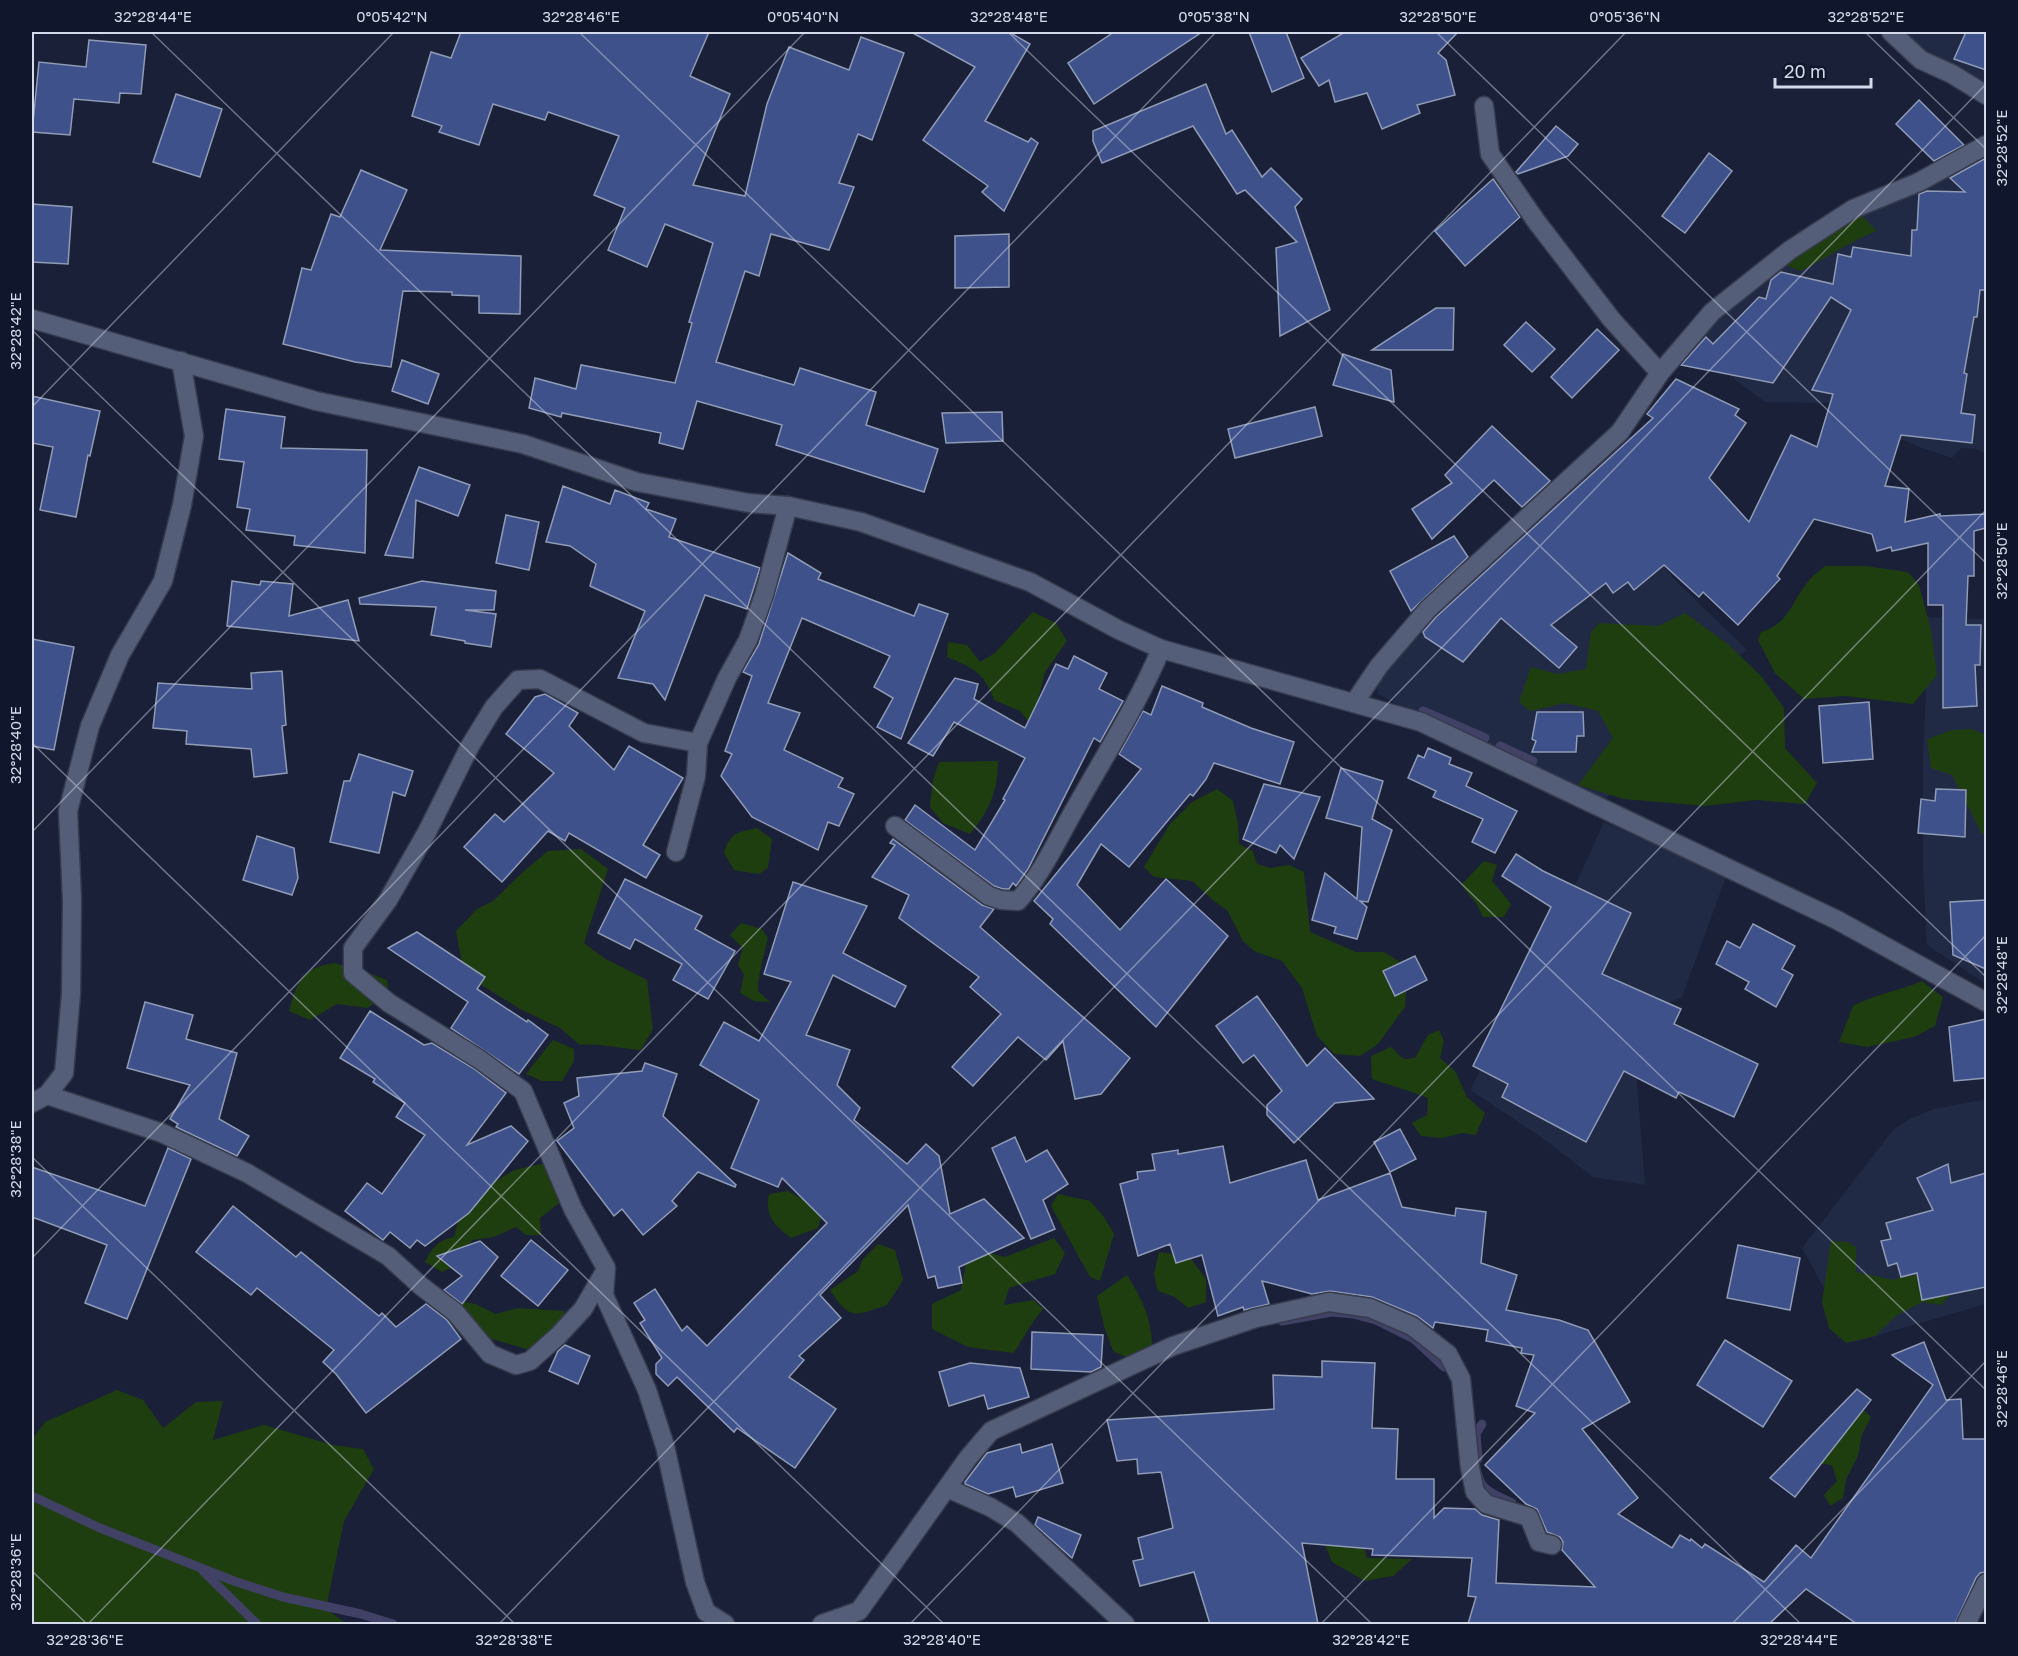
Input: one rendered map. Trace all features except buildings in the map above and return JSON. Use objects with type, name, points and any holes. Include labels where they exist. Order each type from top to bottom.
[{"type":"street","points":[[1892,32],[1921,60],[1952,74],[1986,94]]},
{"type":"street","points":[[1485,106],[1490,154],[1536,221],[1612,320],[1660,374]]},
{"type":"street","points":[[1354,704],[1379,666],[1428,609],[1620,432],[1660,374],[1712,312],[1790,250],[1853,209],[1919,182],[1986,145]]},
{"type":"street","points":[[32,319],[316,401],[523,444],[637,482],[749,503],[788,506],[861,522],[1030,582],[1119,630],[1161,649],[1421,722],[1837,920],[1986,1002]]},
{"type":"street","points":[[181,361],[194,436],[177,527],[163,581],[120,655],[90,726],[68,811],[72,900],[71,994],[64,1073],[39,1099],[162,1133],[247,1173],[388,1256],[454,1312],[490,1353],[516,1365],[530,1361],[558,1336],[583,1309],[606,1268]]},
{"type":"street","points":[[676,852],[696,776],[698,743],[727,678],[748,640],[764,594],[788,506]]},
{"type":"street","points":[[895,826],[989,896],[1018,901],[1043,864],[1130,713],[1161,649]]},
{"type":"street","points":[[698,743],[644,733],[540,679],[518,680],[494,707],[470,746],[427,832],[388,900],[353,948],[353,974],[389,1003],[478,1059],[523,1091],[573,1209],[606,1268],[604,1295],[647,1390],[665,1446],[695,1582],[706,1612],[725,1624]]},
{"type":"street","points":[[822,1624],[859,1611],[968,1458],[991,1431],[1173,1346],[1256,1318],[1329,1302],[1370,1308],[1412,1326],[1448,1354],[1461,1379],[1474,1492],[1486,1504],[1528,1516],[1539,1542],[1552,1545]]},
{"type":"street","points":[[947,1488],[990,1507],[1017,1523],[1125,1624]]},
{"type":"street","points":[[1966,1624],[1986,1583]]},
{"type":"shaded area","points":[[1900,32],[1986,32],[1986,90],[1924,55]]},
{"type":"shaded area","points":[[1986,150],[1986,453],[1976,449],[1961,448],[1952,458],[1919,447],[1831,403],[1765,402],[1691,347],[1711,324],[1776,267],[1863,213]]},
{"type":"shaded area","points":[[1584,476],[1676,581],[1747,650],[1686,697],[1606,799],[1403,707],[1378,694],[1377,684],[1393,657],[1428,620]]},
{"type":"shaded area","points":[[1924,617],[1986,619],[1986,984],[1927,945],[1923,870],[1923,756],[1926,692]]},
{"type":"shaded area","points":[[1604,822],[1726,877],[1682,997],[1632,1020],[1645,1185],[1593,1177],[1545,1140],[1470,1090],[1580,875]]},
{"type":"shaded area","points":[[1986,1099],[1986,1304],[1854,1342],[1802,1248],[1893,1130],[1910,1119],[1934,1109]]},
{"type":"green space","points":[[1862,216],[1877,231],[1801,271],[1787,266],[1788,258],[1825,230]]},
{"type":"green space","points":[[1825,566],[1865,566],[1908,572],[1919,585],[1931,630],[1937,675],[1913,704],[1845,696],[1804,699],[1775,673],[1758,640],[1761,632],[1771,628],[1784,617],[1810,580]]},
{"type":"green space","points":[[1033,612],[1056,623],[1067,641],[1045,672],[1038,700],[1045,717],[1031,725],[1020,711],[994,700],[986,683],[976,672],[947,657],[948,642],[967,645],[980,662],[995,653]]},
{"type":"green space","points":[[1685,613],[1728,644],[1761,676],[1784,708],[1785,748],[1817,783],[1805,804],[1756,800],[1705,806],[1624,799],[1578,785],[1613,738],[1598,711],[1565,703],[1530,711],[1519,702],[1531,667],[1557,674],[1586,669],[1591,632],[1599,623],[1658,626]]},
{"type":"green space","points":[[1972,729],[1985,735],[1986,739],[1986,835],[1982,834],[1952,775],[1931,768],[1927,739],[1952,730]]},
{"type":"green space","points":[[998,761],[998,772],[991,800],[970,834],[943,823],[930,807],[933,779],[939,762]]},
{"type":"green space","points":[[1217,789],[1233,801],[1239,844],[1253,851],[1257,864],[1270,868],[1289,865],[1304,872],[1310,932],[1356,952],[1384,952],[1408,967],[1405,1007],[1378,1044],[1360,1056],[1334,1054],[1317,1036],[1302,988],[1282,961],[1254,951],[1243,941],[1227,910],[1192,881],[1154,877],[1144,867],[1170,824],[1192,802]]},
{"type":"green space","points":[[757,828],[772,839],[768,868],[759,874],[734,870],[724,853],[729,841],[735,834]]},
{"type":"green space","points":[[581,849],[608,869],[584,943],[604,958],[647,980],[653,1029],[641,1050],[580,1045],[560,1028],[520,1009],[464,974],[456,931],[477,909],[493,901],[548,851]]},
{"type":"green space","points":[[1484,861],[1497,865],[1492,881],[1511,904],[1504,917],[1483,917],[1476,903],[1461,885]]},
{"type":"green space","points":[[741,923],[762,929],[768,938],[758,991],[770,1002],[754,1001],[740,993],[744,975],[738,965],[743,948],[730,935]]},
{"type":"green space","points":[[334,963],[387,980],[389,995],[367,1008],[337,1004],[310,1020],[289,1011],[302,978],[323,965]]},
{"type":"green space","points":[[1922,981],[1943,997],[1935,1026],[1914,1037],[1867,1047],[1839,1042],[1853,1006]]},
{"type":"green space","points":[[1439,1030],[1444,1041],[1440,1058],[1455,1071],[1467,1097],[1485,1113],[1476,1135],[1462,1133],[1442,1138],[1421,1136],[1412,1123],[1427,1115],[1428,1098],[1372,1079],[1371,1056],[1391,1047],[1403,1059],[1415,1058],[1428,1035]]},
{"type":"green space","points":[[553,1040],[574,1049],[574,1061],[562,1081],[542,1081],[526,1074]]},
{"type":"green space","points":[[546,1163],[562,1201],[540,1218],[541,1235],[526,1235],[516,1227],[494,1237],[472,1240],[459,1264],[442,1272],[425,1262],[436,1245],[454,1237],[463,1202],[514,1170]]},
{"type":"green space","points":[[788,1191],[823,1211],[818,1228],[791,1238],[772,1220],[768,1209],[769,1194]]},
{"type":"green space","points":[[1058,1194],[1090,1201],[1104,1217],[1114,1234],[1100,1281],[1090,1277],[1051,1206]]},
{"type":"green space","points":[[1933,1206],[1967,1222],[1986,1222],[1986,1240],[1981,1243],[1958,1287],[1941,1305],[1922,1302],[1896,1316],[1875,1336],[1846,1343],[1829,1328],[1822,1302],[1831,1241],[1847,1242],[1856,1247],[1856,1272],[1893,1280],[1901,1277],[1955,1271],[1924,1223]]},
{"type":"green space","points":[[1054,1238],[1065,1253],[1055,1274],[1009,1288],[1004,1305],[1034,1300],[1043,1309],[1014,1353],[968,1347],[932,1329],[932,1304],[961,1290],[969,1248],[1005,1257]]},
{"type":"green space","points":[[878,1244],[895,1250],[903,1280],[887,1305],[867,1312],[848,1311],[830,1290],[858,1271],[863,1259]]},
{"type":"green space","points":[[1159,1252],[1189,1256],[1206,1279],[1206,1302],[1188,1308],[1175,1297],[1158,1291],[1154,1274]]},
{"type":"green space","points":[[1127,1275],[1145,1309],[1152,1346],[1130,1359],[1113,1351],[1097,1296]]},
{"type":"green space","points":[[445,1298],[475,1304],[496,1314],[518,1308],[564,1311],[572,1335],[548,1355],[477,1335],[456,1325],[436,1322],[431,1312],[435,1301]]},
{"type":"green space","points":[[117,1390],[143,1400],[163,1428],[196,1402],[223,1401],[213,1440],[264,1425],[333,1445],[363,1449],[374,1469],[344,1521],[326,1609],[347,1624],[32,1624],[32,1440],[45,1422]]},
{"type":"green space","points":[[1862,1409],[1871,1417],[1862,1434],[1858,1456],[1846,1479],[1843,1498],[1830,1506],[1824,1495],[1837,1481],[1832,1465],[1813,1463]]},
{"type":"green space","points":[[1361,1533],[1367,1558],[1412,1559],[1393,1576],[1365,1581],[1332,1562],[1324,1542]]},
{"type":"waterway","points":[[1423,711],[1485,738]]},
{"type":"waterway","points":[[1500,746],[1533,761]]},
{"type":"waterway","points":[[1282,1321],[1332,1312],[1376,1320],[1414,1339],[1444,1367]]},
{"type":"waterway","points":[[1478,1459],[1476,1434],[1482,1424]]},
{"type":"waterway","points":[[1478,1475],[1483,1486],[1496,1496],[1512,1503]]},
{"type":"waterway","points":[[32,1496],[100,1528],[234,1581],[283,1597],[361,1614],[393,1624]]},
{"type":"waterway","points":[[203,1571],[257,1624]]}]
